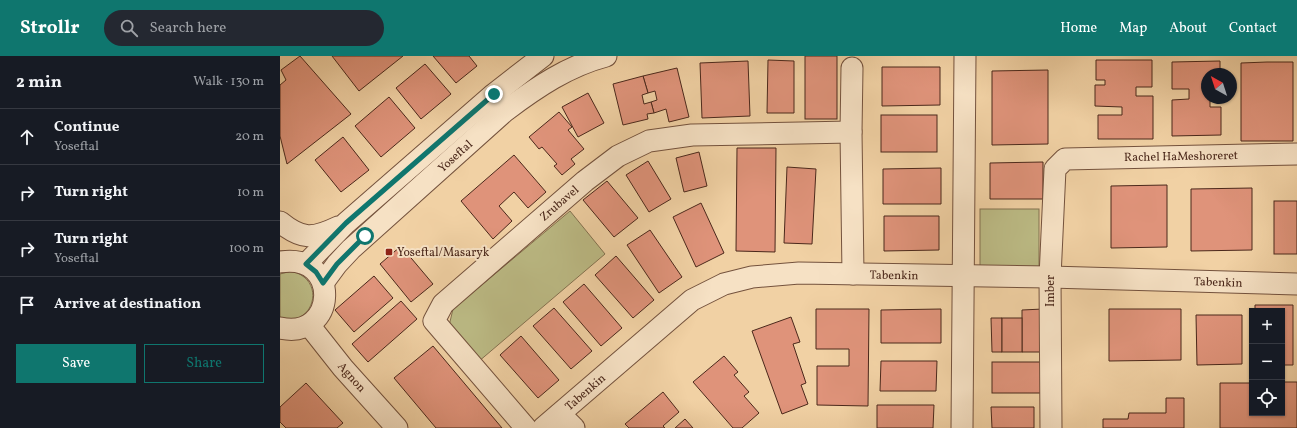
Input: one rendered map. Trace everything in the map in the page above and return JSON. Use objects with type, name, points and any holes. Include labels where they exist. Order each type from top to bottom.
[{"type":"street","name":"Yoseftal","points":[[306,264],[346,223],[494,94],[543,56]]},
{"type":"street","name":"Yoseftal","points":[[323,283],[337,264],[351,249],[505,111],[531,91],[558,74],[588,61],[606,56]]},
{"type":"street","points":[[962,428],[965,56]]},
{"type":"street","points":[[852,68],[851,132],[853,274]]},
{"type":"street","name":"Zrubavel","points":[[526,428],[434,321],[443,304],[585,181],[618,156],[649,141],[692,135],[851,132]]},
{"type":"street","name":"Rachel HaMeshoreret","points":[[1065,159],[1297,154]]},
{"type":"street","name":"Imber","points":[[1051,428],[1050,277],[1055,170],[1065,159]]},
{"type":"street","points":[[280,222],[290,230],[300,235],[312,237],[325,233],[346,223]]},
{"type":"street","points":[[280,262],[290,261],[306,264],[316,272],[323,283],[325,295],[324,306],[318,316],[309,324],[299,329],[280,328]]},
{"type":"street","name":"Tabenkin","points":[[543,428],[567,421],[692,300],[724,284],[752,277],[799,273],[1050,277],[1297,284]]},
{"type":"street","name":"Agnon","points":[[309,324],[343,368],[395,427]]},
{"type":"shaded area","points":[[980,209],[1039,209],[1039,267],[980,267]]},
{"type":"shaded area","points":[[570,211],[605,254],[478,362],[449,326],[453,309]]},
{"type":"shaded area","points":[[292,271],[304,277],[310,285],[313,294],[312,303],[307,311],[300,317],[291,319],[280,317],[280,274]]},
{"type":"building","points":[[300,56],[351,114],[287,164],[280,136],[280,85],[286,80],[281,70]]},
{"type":"building","points":[[332,56],[403,56],[359,91]]},
{"type":"building","points":[[433,56],[469,56],[477,66],[456,83]]},
{"type":"building","points":[[805,56],[837,56],[837,119],[805,119]]},
{"type":"building","points":[[768,60],[794,61],[794,113],[767,113]]},
{"type":"building","points":[[1096,60],[1152,60],[1152,87],[1136,87],[1136,96],[1153,96],[1153,139],[1098,139],[1098,115],[1122,115],[1122,107],[1095,106],[1095,85],[1105,85],[1105,80],[1096,80]]},
{"type":"building","points":[[748,61],[750,116],[702,118],[700,63]]},
{"type":"building","points":[[1220,61],[1220,68],[1201,68],[1201,104],[1210,104],[1210,107],[1221,107],[1221,135],[1172,136],[1172,100],[1189,99],[1189,89],[1172,89],[1172,62]]},
{"type":"building","points":[[1293,62],[1293,141],[1241,141],[1241,63]]},
{"type":"building","points":[[425,64],[451,94],[421,119],[396,88]]},
{"type":"building","points":[[882,67],[940,67],[940,105],[882,106]]},
{"type":"building","points":[[677,68],[689,117],[669,122],[666,109],[654,113],[651,102],[657,100],[655,91],[648,93],[643,76]]},
{"type":"building","points":[[1048,70],[1048,144],[992,145],[992,71]]},
{"type":"building","points":[[643,76],[648,93],[642,95],[644,104],[651,102],[654,113],[647,114],[648,119],[623,125],[613,84]]},
{"type":"building","points":[[588,93],[604,123],[578,137],[562,107]]},
{"type":"building","points":[[389,97],[415,128],[381,157],[355,126]]},
{"type":"building","points":[[559,112],[572,127],[568,130],[584,149],[571,159],[575,164],[562,175],[554,166],[557,164],[542,147],[539,149],[529,137]]},
{"type":"building","points":[[881,115],[937,115],[937,152],[881,152]]},
{"type":"building","points":[[343,137],[369,170],[341,192],[315,160]]},
{"type":"building","points":[[737,148],[776,148],[775,252],[736,251]]},
{"type":"building","points":[[699,152],[707,186],[684,192],[676,158]]},
{"type":"building","points":[[514,155],[546,192],[528,208],[514,192],[499,206],[512,221],[493,239],[461,201]]},
{"type":"building","points":[[648,161],[671,199],[649,212],[626,175]]},
{"type":"building","points":[[1043,162],[1043,199],[990,199],[990,163]]},
{"type":"building","points":[[787,167],[816,169],[812,244],[784,243]]},
{"type":"building","points":[[941,168],[941,204],[883,204],[883,169]]},
{"type":"building","points":[[607,181],[638,218],[614,237],[583,200]]},
{"type":"building","points":[[1167,185],[1167,247],[1111,248],[1111,186]]},
{"type":"building","points":[[1252,188],[1252,250],[1191,251],[1191,189]]},
{"type":"building","points":[[1274,201],[1297,201],[1297,254],[1274,254]]},
{"type":"building","points":[[701,203],[724,253],[696,267],[673,217]]},
{"type":"building","points":[[884,216],[939,216],[939,250],[884,251]]},
{"type":"building","points":[[650,230],[682,277],[659,293],[627,245]]},
{"type":"building","points":[[401,246],[433,284],[411,302],[380,264]]},
{"type":"building","points":[[616,256],[654,300],[633,318],[595,275]]},
{"type":"building","points":[[374,276],[393,298],[354,332],[335,310]]},
{"type":"building","points":[[584,284],[622,328],[601,346],[563,302]]},
{"type":"building","points":[[401,301],[417,319],[368,362],[352,344]]},
{"type":"building","points":[[1255,305],[1293,305],[1293,365],[1285,365],[1285,308],[1255,308]]},
{"type":"building","points":[[554,308],[592,351],[571,369],[533,326]]},
{"type":"building","points":[[816,309],[869,309],[868,406],[817,405],[817,366],[849,366],[849,349],[816,349]]},
{"type":"building","points":[[941,309],[941,343],[881,343],[881,310]]},
{"type":"building","points":[[1043,309],[1043,352],[1022,352],[1022,310]]},
{"type":"building","points":[[1109,309],[1181,309],[1181,360],[1109,361]]},
{"type":"building","points":[[1196,315],[1242,315],[1242,364],[1197,365]]},
{"type":"building","points":[[791,317],[800,342],[793,344],[806,383],[801,385],[808,404],[782,414],[752,331]]},
{"type":"building","points":[[991,318],[1002,318],[1002,352],[992,352]]},
{"type":"building","points":[[1002,318],[1022,318],[1022,352],[1002,352]]},
{"type":"building","points":[[521,336],[559,380],[538,398],[500,355]]},
{"type":"building","points":[[433,346],[502,428],[436,428],[394,378]]},
{"type":"building","points":[[724,356],[738,372],[734,375],[749,392],[744,396],[759,413],[742,428],[733,428],[693,382]]},
{"type":"building","points":[[881,361],[937,361],[936,391],[880,391]]},
{"type":"building","points":[[992,362],[1042,362],[1042,393],[992,393]]},
{"type":"building","points":[[1285,382],[1297,382],[1297,428],[1220,428],[1220,383],[1249,383],[1249,416],[1285,416]]},
{"type":"building","points":[[306,383],[343,423],[337,428],[286,428],[280,422],[280,407]]},
{"type":"building","points":[[663,392],[679,412],[663,426],[665,428],[629,428],[625,424]]},
{"type":"building","points":[[1166,398],[1184,398],[1184,428],[1103,428],[1103,419],[1128,419],[1129,413],[1166,413]]},
{"type":"building","points":[[877,405],[934,405],[933,428],[877,428]]},
{"type":"building","points":[[991,407],[1034,407],[1034,428],[992,428]]},
{"type":"building","points":[[685,419],[693,428],[675,428]]},
{"type":"place","name":"Yoseftal/Masaryk","points":[[389,252]]},
{"type":"route","points":[[365,236],[337,264],[323,283],[316,272],[306,264],[346,223],[494,94]]}]
